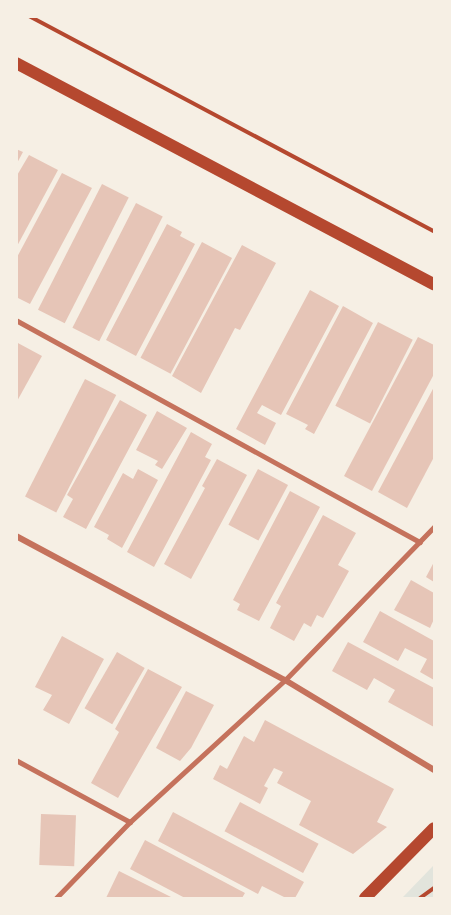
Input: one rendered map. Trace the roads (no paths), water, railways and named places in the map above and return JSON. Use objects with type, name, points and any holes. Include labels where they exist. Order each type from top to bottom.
[{"type":"main road","points":[[16,63],[435,284]]},
{"type":"main road","points":[[365,898],[435,828]]},
{"type":"street","points":[[16,536],[285,680],[435,770]]},
{"type":"lane","points":[[16,320],[420,542]]},
{"type":"lane","points":[[56,898],[130,822],[285,680],[435,527]]},
{"type":"lane","points":[[16,760],[130,822]]}]
